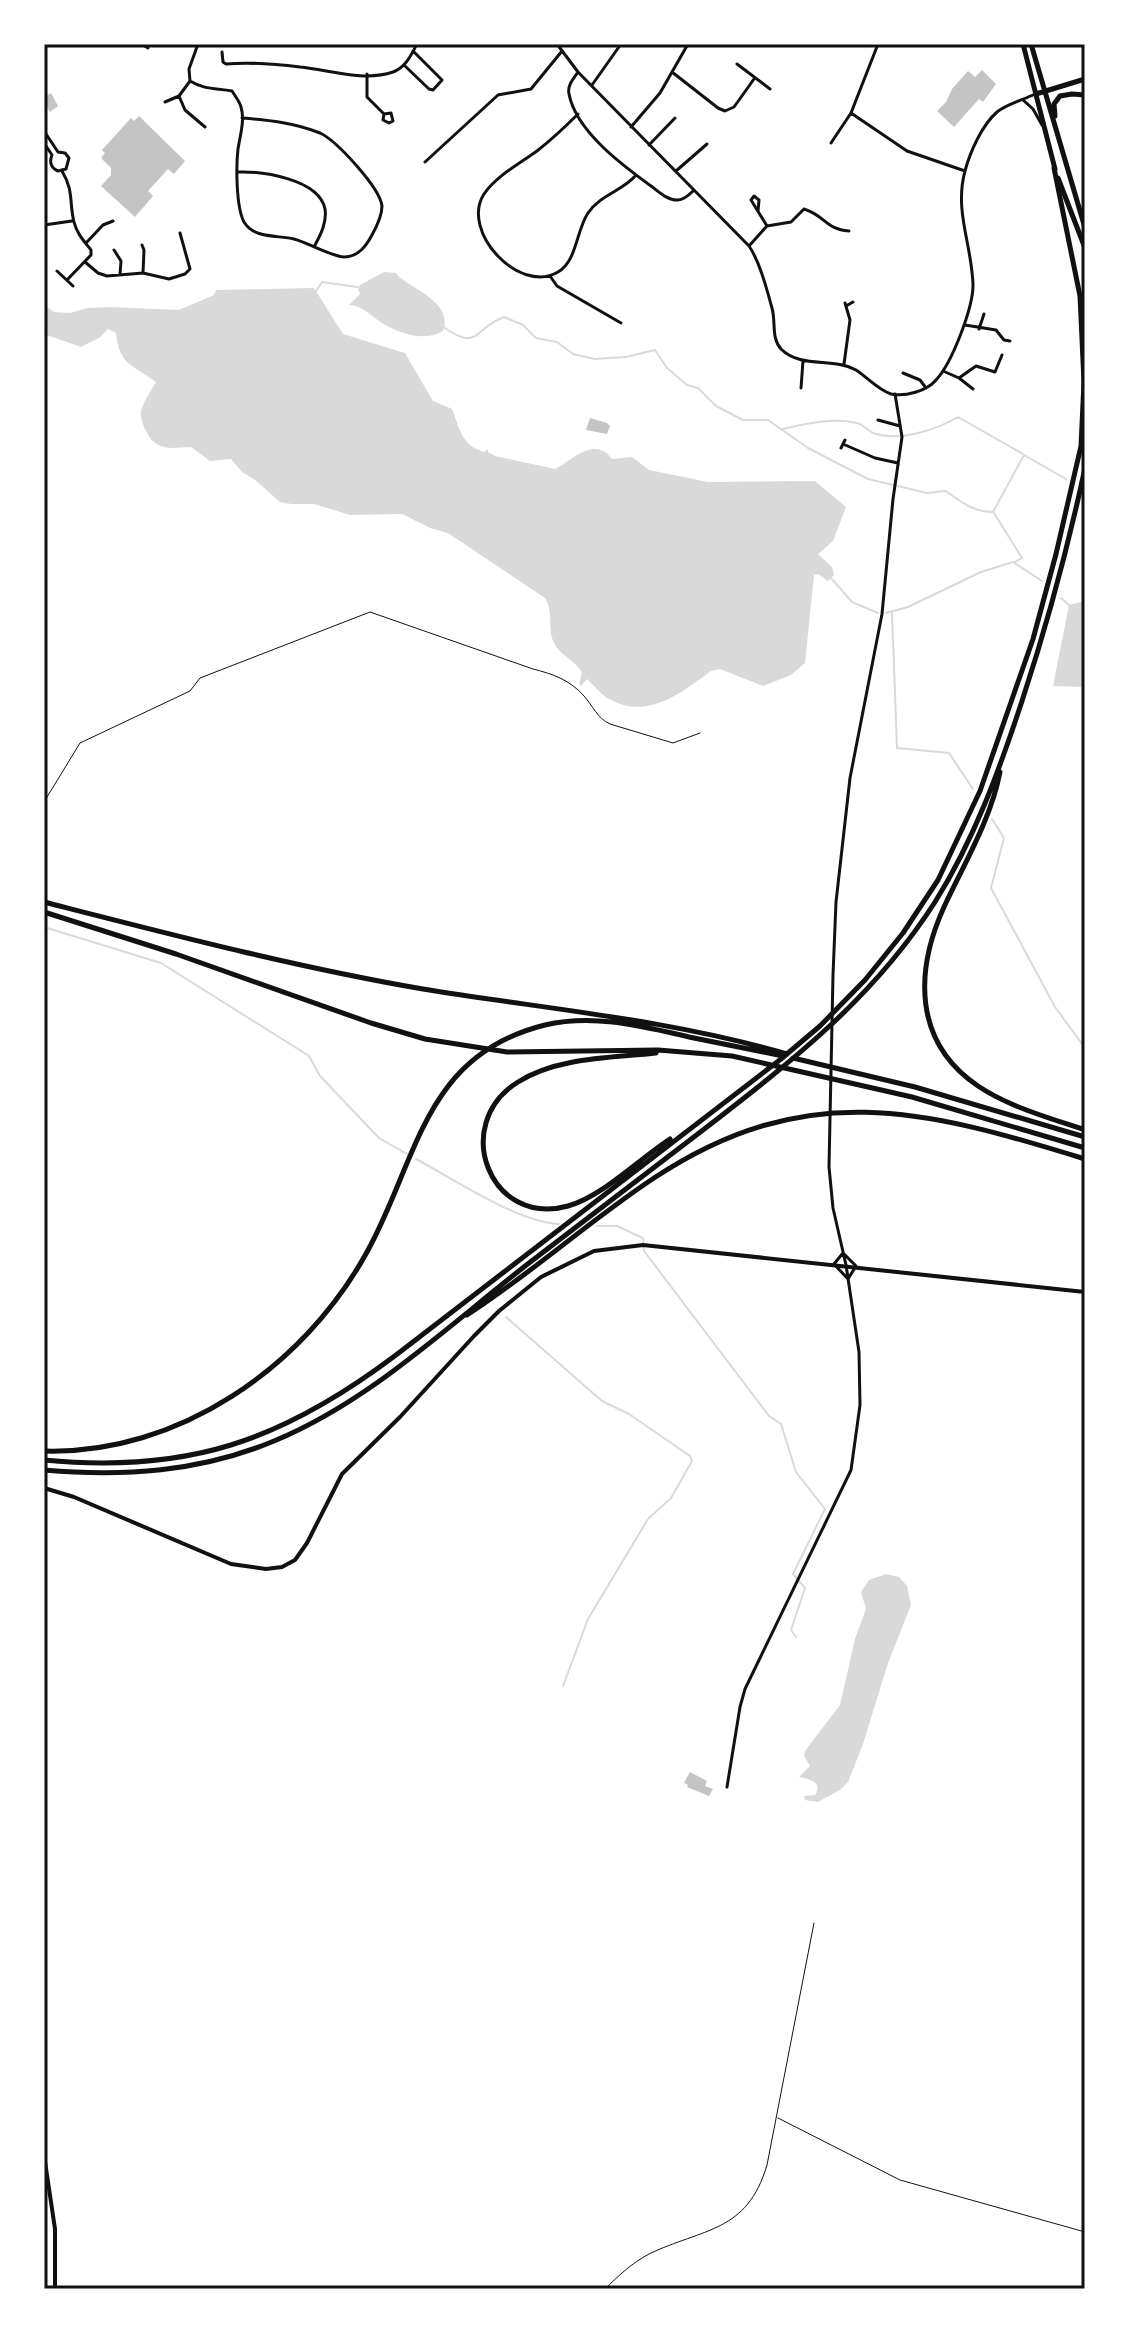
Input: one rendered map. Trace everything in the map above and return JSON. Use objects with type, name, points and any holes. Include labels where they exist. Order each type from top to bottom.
[{"type":"highway","points":[[1026,45],[1044,90],[1085,228]]},
{"type":"highway","points":[[1026,45],[1074,259],[1081,311],[1084,382],[1081,446]]},
{"type":"highway","points":[[1036,94],[1085,79]]},
{"type":"highway","points":[[1056,129],[1056,100],[1067,94],[1085,95]]},
{"type":"highway","points":[[1054,168],[1085,248]]},
{"type":"highway","points":[[677,1051],[570,1064],[522,1079],[505,1092],[489,1113],[483,1138],[486,1164],[495,1181],[514,1199],[538,1208],[564,1207],[593,1194],[760,1076],[802,1042],[849,998],[891,949],[927,898],[960,839],[988,773],[1027,657],[1056,554],[1085,425]]},
{"type":"highway","points":[[44,1470],[105,1474],[202,1464],[258,1448],[293,1433],[343,1405],[449,1327],[811,1045],[874,983],[927,914],[966,847],[1002,758],[1046,623],[1085,468]]},
{"type":"highway","points":[[1077,504],[1085,486]]},
{"type":"highway","points":[[1002,758],[993,796],[930,943],[924,981],[926,1011],[941,1048],[973,1082],[1008,1101],[1085,1130]]},
{"type":"highway","points":[[44,902],[322,970],[426,989],[640,1019],[964,1100],[1085,1137]]},
{"type":"highway","points":[[44,912],[200,962],[371,1023],[442,1043],[534,1053],[677,1051],[732,1056],[936,1104],[1085,1148]]},
{"type":"highway","points":[[44,1451],[97,1449],[171,1427],[229,1398],[281,1361],[328,1311],[355,1273],[384,1218],[429,1113],[452,1081],[472,1061],[514,1035],[557,1023],[606,1021],[821,1064]]},
{"type":"highway","points":[[449,1327],[666,1170],[730,1138],[779,1122],[847,1112],[916,1115],[972,1126],[1085,1159]]},
{"type":"highway","points":[[44,1460],[118,1464],[174,1459],[230,1447],[301,1418],[389,1361],[698,1121]]},
{"type":"main road","points":[[44,1488],[74,1497],[231,1564],[256,1569],[282,1567],[301,1552],[342,1474],[499,1311],[541,1277],[575,1258],[606,1248],[643,1245],[1085,1292]]},
{"type":"main road","points":[[44,2155],[55,2229],[55,2289]]},
{"type":"street","points":[[141,44],[148,48]]},
{"type":"street","points":[[165,102],[179,96],[190,81],[189,69],[198,44]]},
{"type":"street","points":[[222,52],[226,64],[303,67],[332,73],[367,74],[393,72],[404,65],[417,44]]},
{"type":"street","points":[[557,44],[578,72],[749,246],[756,256],[773,310],[776,342],[783,351],[803,361],[844,364],[895,394],[926,388],[934,382],[943,371],[965,325],[973,291],[960,201],[965,171],[981,134],[996,113],[1036,94]]},
{"type":"street","points":[[592,85],[621,44]]},
{"type":"street","points":[[631,127],[660,93],[688,44]]},
{"type":"street","points":[[831,143],[851,113],[878,44]]},
{"type":"street","points":[[404,65],[429,89],[433,90],[442,80],[413,51]]},
{"type":"street","points":[[425,162],[498,95],[531,89],[562,51]]},
{"type":"street","points":[[737,64],[770,89]]},
{"type":"street","points":[[578,72],[569,91],[578,114],[605,149],[636,175],[676,200],[685,198],[694,190]]},
{"type":"street","points":[[672,72],[725,111],[734,107],[754,79]]},
{"type":"street","points":[[367,74],[367,97],[384,114]]},
{"type":"street","points":[[190,81],[204,90],[218,88],[232,91],[241,105],[237,172],[240,212],[249,228],[257,233],[315,245],[341,257],[360,252],[381,217],[381,203],[359,170],[327,137],[287,123],[242,118]]},
{"type":"street","points":[[179,96],[185,110],[205,127]]},
{"type":"street","points":[[1023,100],[1033,109],[1044,129]]},
{"type":"street","points":[[851,113],[907,151],[965,171]]},
{"type":"street","points":[[578,114],[547,143],[493,183],[483,195],[478,207],[479,227],[503,260],[528,275],[550,276],[567,264],[585,218],[596,203],[636,175]]},
{"type":"street","points":[[649,145],[675,118]]},
{"type":"street","points":[[44,131],[58,152]]},
{"type":"street","points":[[44,143],[52,155],[51,164],[55,170],[62,171],[69,166],[70,160],[66,154],[58,152],[52,155]]},
{"type":"street","points":[[675,171],[707,144]]},
{"type":"street","points":[[44,168],[51,164]]},
{"type":"street","points":[[62,171],[70,184],[73,220],[79,235],[91,250],[85,262],[67,280]]},
{"type":"street","points":[[237,172],[249,171],[285,178],[317,193],[324,204],[325,216],[315,245]]},
{"type":"street","points":[[749,246],[767,226],[791,222],[804,209],[817,213],[835,230],[849,231]]},
{"type":"street","points":[[758,211],[767,226]]},
{"type":"street","points":[[44,225],[73,220]]},
{"type":"street","points":[[86,243],[102,223],[113,221]]},
{"type":"street","points":[[85,262],[104,275],[143,273],[169,279],[188,273],[190,269],[180,233]]},
{"type":"street","points":[[183,239],[189,237]]},
{"type":"street","points":[[142,245],[143,273]]},
{"type":"street","points":[[114,250],[121,261],[120,274]]},
{"type":"street","points":[[57,271],[73,286]]},
{"type":"street","points":[[550,276],[557,286],[621,323]]},
{"type":"street","points":[[844,364],[850,320],[845,305],[853,302]]},
{"type":"street","points":[[979,329],[984,314]]},
{"type":"street","points":[[965,325],[996,330],[1004,340],[1010,341]]},
{"type":"street","points":[[959,378],[978,365],[995,372],[1002,355]]},
{"type":"street","points":[[801,388],[803,361]]},
{"type":"street","points":[[943,371],[973,389]]},
{"type":"street","points":[[903,373],[920,380],[926,388]]},
{"type":"street","points":[[727,1787],[745,1689],[851,1470],[861,1376],[846,1265],[830,1187],[833,975],[836,902],[850,778],[882,617],[894,486],[902,436],[895,394]]},
{"type":"street","points":[[878,420],[900,426]]},
{"type":"street","points":[[843,444],[875,458],[898,463]]},
{"type":"street","points":[[843,1253],[834,1264],[848,1279]]},
{"type":"street","points":[[843,1253],[856,1266],[848,1279]]},
{"type":"lane","points":[[605,2289],[642,2258],[716,2230],[744,2209],[763,2177],[814,1923]]},
{"type":"lane","points":[[776,2117],[900,2180],[1085,2232]]},
{"type":"path","points":[[44,802],[80,743],[190,691],[200,678],[370,612],[558,675],[577,689],[610,724],[673,743],[700,733]]},
{"type":"shaded area","points":[[384,272],[396,273],[432,299],[443,313],[443,331],[428,336],[405,333],[349,305],[360,294],[360,285]]},
{"type":"shaded area","points":[[314,288],[343,334],[405,353],[433,401],[452,409],[466,441],[476,449],[484,452],[488,449],[495,456],[555,469],[583,452],[598,449],[612,459],[632,457],[649,470],[708,482],[815,481],[846,507],[833,541],[818,554],[832,567],[834,575],[828,581],[818,574],[814,575],[805,663],[791,675],[763,686],[720,669],[711,671],[677,695],[651,705],[638,707],[611,700],[587,679],[581,686],[579,684],[582,672],[554,643],[545,598],[448,533],[402,514],[350,515],[314,504],[280,502],[242,472],[231,459],[210,461],[191,447],[159,446],[150,438],[141,416],[143,404],[156,382],[123,357],[116,333],[108,329],[99,338],[81,347],[44,334],[44,305],[54,312],[70,313],[111,307],[179,310],[214,295],[216,290]]},
{"type":"shaded area","points":[[1085,601],[1085,687],[1053,686],[1069,605]]},
{"type":"shaded area","points":[[886,1574],[899,1577],[907,1586],[911,1605],[888,1663],[863,1744],[848,1782],[840,1790],[818,1802],[805,1800],[804,1796],[815,1795],[817,1787],[813,1782],[799,1777],[810,1766],[804,1756],[805,1751],[840,1705],[855,1639],[866,1609],[861,1592],[869,1580]]},
{"type":"building","points":[[982,70],[996,84],[983,102],[979,99],[954,127],[937,111],[968,71],[975,77]]},
{"type":"building","points":[[51,93],[58,106],[50,112],[46,106],[44,108],[44,97]]},
{"type":"building","points":[[139,116],[185,161],[174,174],[168,169],[148,191],[153,196],[135,217],[101,186],[111,175],[111,168],[101,158],[105,153],[102,150],[131,118],[134,121]]},
{"type":"building","points":[[590,418],[607,423],[610,426],[607,434],[586,430]]},
{"type":"building","points":[[690,1772],[707,1781],[705,1786],[713,1789],[709,1796],[687,1787],[684,1783]]},
{"type":"waterway","points":[[316,291],[322,282],[357,287]]},
{"type":"waterway","points":[[442,326],[463,338],[470,338],[504,317],[523,325],[536,338],[557,342],[573,354],[595,359],[626,357],[655,350],[667,368],[687,385],[698,388],[716,406],[743,420],[768,420],[808,448],[868,479],[927,493],[946,491],[974,509],[993,512],[1024,455],[1066,479]]},
{"type":"waterway","points":[[782,429],[839,421],[857,423],[873,433],[894,436],[928,430],[958,417],[1023,454]]},
{"type":"waterway","points":[[44,451],[44,468]]},
{"type":"waterway","points":[[994,513],[1022,558],[1015,562]]},
{"type":"waterway","points":[[886,613],[908,607],[981,572],[1013,562],[1042,581]]},
{"type":"waterway","points":[[831,578],[852,602],[878,613]]},
{"type":"waterway","points":[[1061,598],[1069,605]]},
{"type":"waterway","points":[[892,613],[897,748],[949,753],[973,789]]},
{"type":"waterway","points":[[992,819],[1004,838],[991,888],[1055,1007],[1085,1048]]},
{"type":"waterway","points":[[44,927],[161,963],[309,1056],[320,1076],[379,1138],[407,1154]]},
{"type":"waterway","points":[[416,1159],[505,1208],[559,1224]]},
{"type":"waterway","points":[[597,1226],[617,1226],[643,1238],[644,1251],[769,1416],[781,1424],[796,1472],[825,1509],[793,1574],[805,1588],[791,1630],[796,1637]]},
{"type":"waterway","points":[[506,1317],[602,1401],[629,1414],[690,1456],[692,1461],[671,1498],[648,1519],[588,1619],[563,1686]]}]
